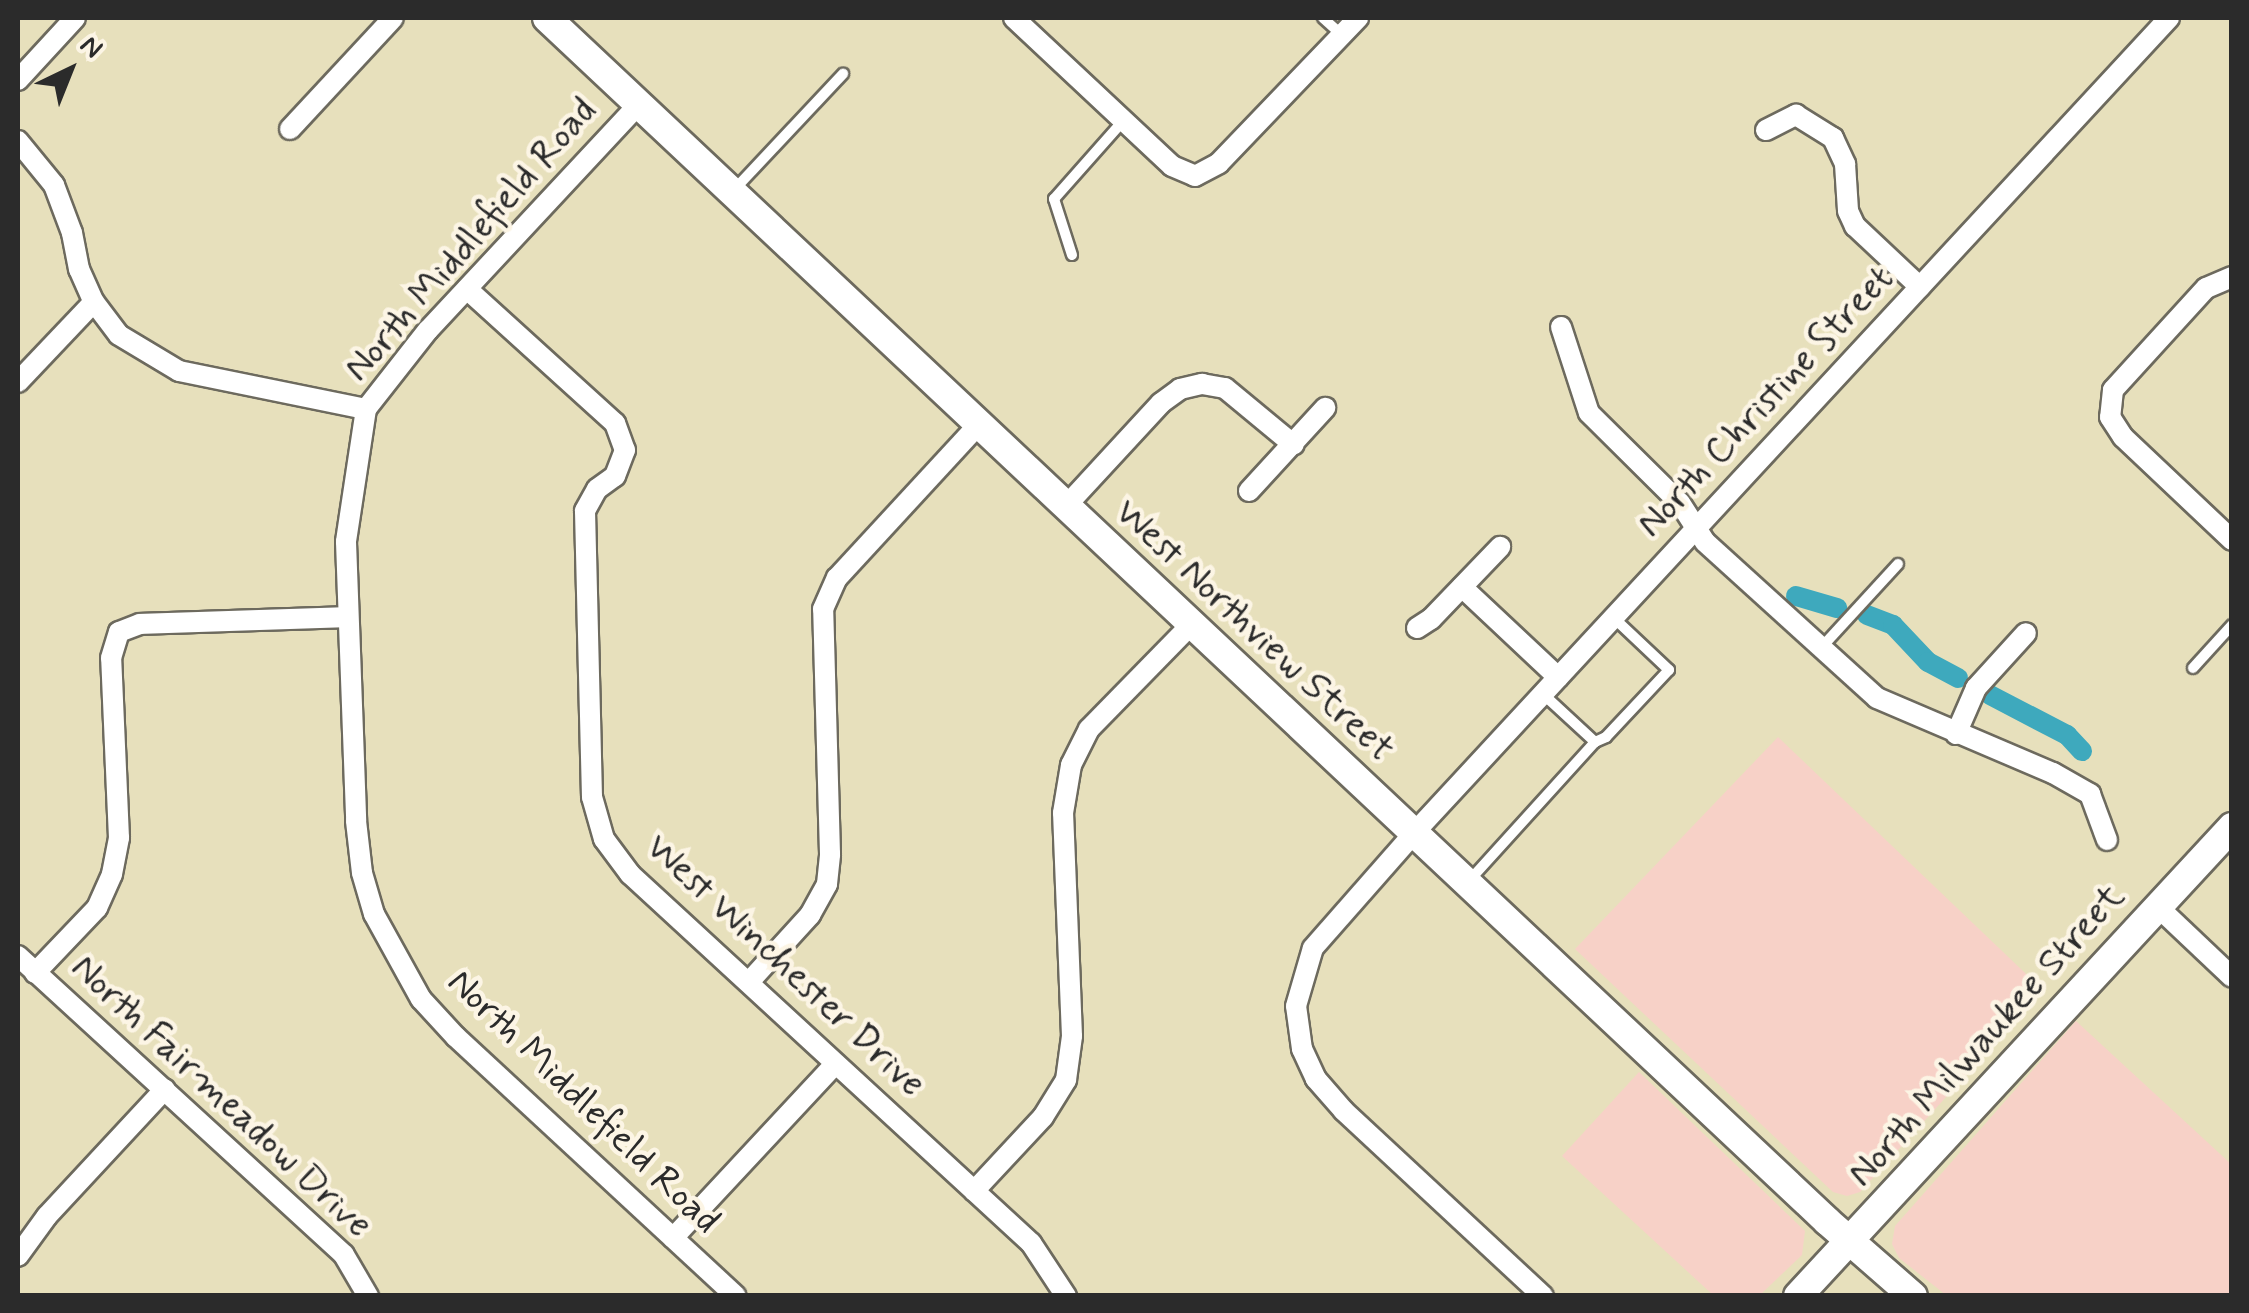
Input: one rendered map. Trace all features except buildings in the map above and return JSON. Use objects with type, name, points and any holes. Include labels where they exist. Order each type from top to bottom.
[{"type":"street","points":[[18,80],[75,18]]},
{"type":"street","points":[[290,129],[394,18]]},
{"type":"street","name":"West Northview Street","points":[[547,18],[1850,1243],[1912,1296]]},
{"type":"street","points":[[1014,18],[1172,166],[1195,176],[1219,164],[1358,18]]},
{"type":"street","name":"North Christine Street","points":[[1543,1296],[1344,1111],[1316,1079],[1302,1049],[1296,1006],[1314,948],[1414,833],[2170,18]]},
{"type":"street","name":"North Middlefield Road","points":[[638,104],[467,289],[366,409],[346,542],[362,873],[391,952],[421,999],[456,1037],[736,1296]]},
{"type":"street","points":[[1766,130],[1796,115],[1833,138],[1845,164],[1848,211],[1855,226],[1920,286]]},
{"type":"street","points":[[18,141],[54,185],[72,233],[79,270],[94,302],[119,335],[179,372],[366,409]]},
{"type":"street","points":[[2232,277],[2206,288],[2112,390],[2110,417],[2123,437],[2232,540]]},
{"type":"street","name":"West Winchester Drive","points":[[467,289],[615,423],[624,450],[614,476],[597,490],[586,511],[592,797],[604,839],[630,874],[1031,1243],[1066,1296]]},
{"type":"street","points":[[18,382],[94,302]]},
{"type":"street","points":[[1561,326],[1589,412],[1680,504],[1705,542],[1877,698],[2053,773],[2090,794],[2107,840]]},
{"type":"street","points":[[1066,506],[1162,403],[1180,390],[1202,384],[1224,388],[1294,445]]},
{"type":"street","points":[[1249,492],[1325,408]]},
{"type":"street","points":[[748,982],[810,915],[826,884],[830,854],[823,609],[837,578],[980,424]]},
{"type":"street","points":[[1417,628],[1500,547]]},
{"type":"street","points":[[1462,587],[1558,678]]},
{"type":"street","points":[[35,973],[96,908],[112,874],[119,838],[111,658],[119,632],[140,624],[348,617]]},
{"type":"street","points":[[974,1191],[1042,1117],[1066,1080],[1072,1036],[1063,813],[1071,764],[1090,729],[1192,624]]},
{"type":"street","points":[[1956,734],[1976,688],[2026,633]]},
{"type":"street","name":"North Milwaukee Street","points":[[1798,1296],[2232,828]]},
{"type":"street","points":[[2156,906],[2232,978]]},
{"type":"street","name":"North Fairmeadow Drive","points":[[18,956],[344,1255],[368,1296]]},
{"type":"street","points":[[673,1238],[835,1064]]},
{"type":"street","points":[[18,1256],[47,1216],[165,1088]]},
{"type":"lane","points":[[1322,18],[1342,35]]},
{"type":"lane","points":[[732,192],[844,74]]},
{"type":"lane","points":[[1072,255],[1054,198],[1124,120]]},
{"type":"lane","points":[[1820,649],[1898,564]]},
{"type":"lane","points":[[1467,883],[1595,742],[1606,737],[1669,670],[1614,618]]},
{"type":"lane","points":[[2193,668],[2232,625]]},
{"type":"lane","points":[[1543,694],[1595,742]]},
{"type":"shaded area","points":[[1778,737],[2043,990],[1860,1192],[1847,1196],[1833,1192],[1575,949]]},
{"type":"shaded area","points":[[2076,1021],[2231,1164],[2231,1295],[1946,1295],[1899,1258],[1892,1244],[1895,1226]]},
{"type":"shaded area","points":[[1639,1072],[1805,1231],[1802,1255],[1760,1295],[1713,1295],[1562,1156]]},
{"type":"waterway","points":[[1796,596],[1837,608]]},
{"type":"waterway","points":[[1867,615],[1893,625],[1928,662],[1958,678]]},
{"type":"waterway","points":[[1990,695],[2067,735],[2082,751]]}]
